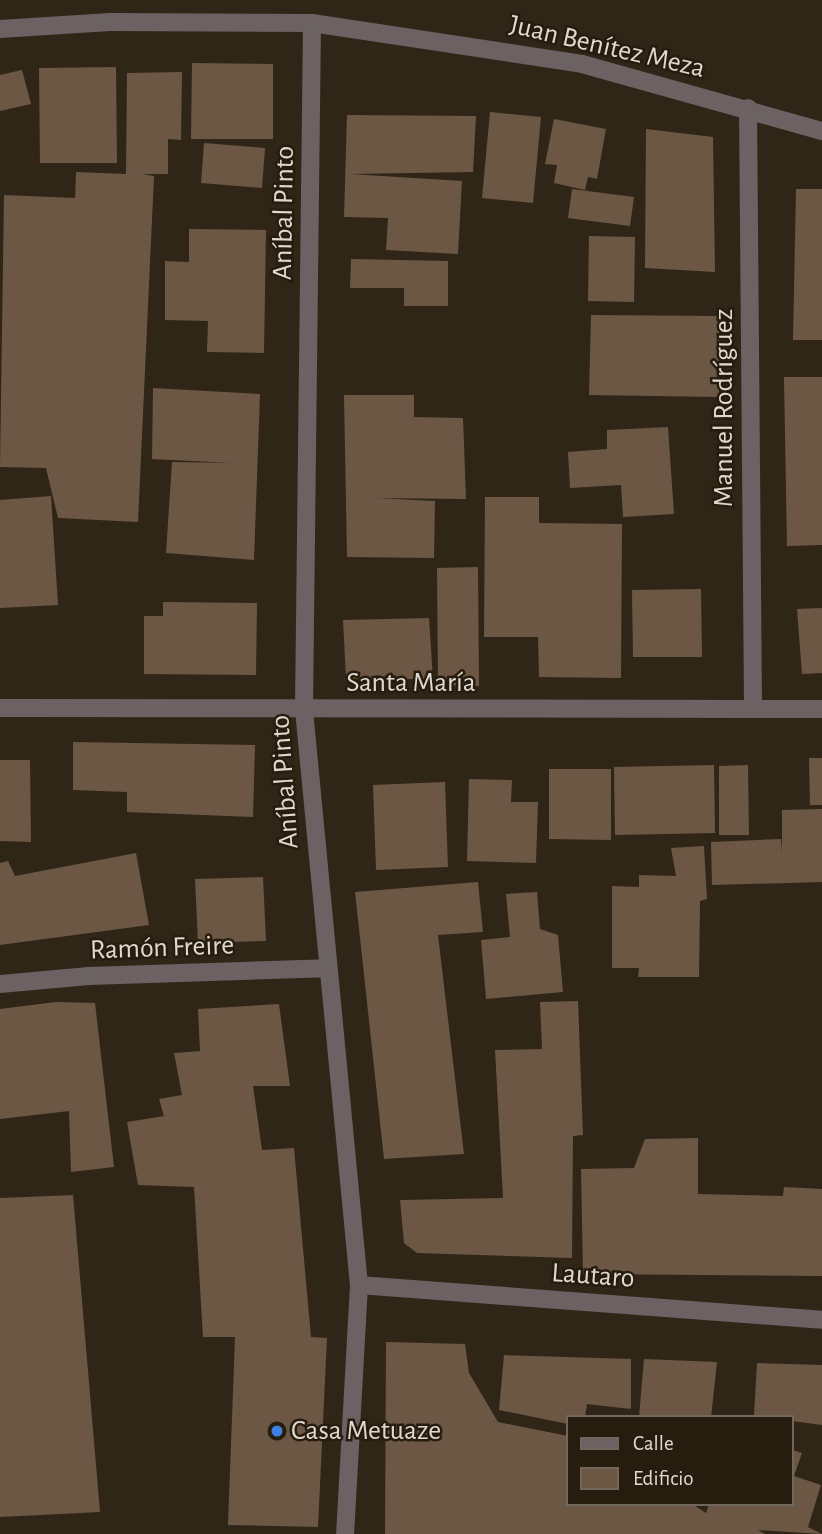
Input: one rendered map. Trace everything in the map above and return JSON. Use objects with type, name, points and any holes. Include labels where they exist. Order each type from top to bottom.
[{"type":"street","name":"Juan Benítez Meza","points":[[0,29],[110,22],[312,23],[582,64],[748,108],[822,131]]},
{"type":"street","name":"Aníbal Pinto","points":[[312,23],[304,710],[326,968],[359,1284],[345,1534]]},
{"type":"street","name":"Manuel Rodríguez","points":[[748,108],[753,709]]},
{"type":"street","name":"Santa María","points":[[0,708],[822,709]]},
{"type":"street","name":"Ramón Freire","points":[[0,984],[89,976],[326,968]]},
{"type":"street","name":"Lautaro","points":[[359,1284],[822,1320]]},
{"type":"building","points":[[192,63],[273,64],[273,139],[191,139]]},
{"type":"building","points":[[116,67],[117,163],[40,163],[39,68]]},
{"type":"building","points":[[22,70],[31,104],[0,111],[0,75]]},
{"type":"building","points":[[182,72],[181,140],[168,139],[168,174],[142,174],[154,176],[138,522],[58,518],[46,468],[0,467],[4,195],[75,198],[76,172],[126,174],[127,73]]},
{"type":"building","points":[[490,112],[541,117],[533,203],[482,198]]},
{"type":"building","points":[[347,115],[476,116],[473,172],[350,174],[462,181],[458,254],[386,250],[388,218],[344,217]]},
{"type":"building","points":[[554,119],[606,129],[597,179],[588,177],[585,190],[554,183],[557,165],[545,164]]},
{"type":"building","points":[[646,129],[713,137],[715,272],[645,268]]},
{"type":"building","points":[[204,143],[265,148],[262,188],[201,183]]},
{"type":"building","points":[[572,189],[634,197],[630,226],[568,218]]},
{"type":"building","points":[[796,189],[822,189],[822,340],[793,340]]},
{"type":"building","points":[[189,229],[266,230],[264,353],[207,352],[208,321],[165,320],[165,261],[189,262]]},
{"type":"building","points":[[589,236],[635,237],[634,302],[588,301]]},
{"type":"building","points":[[351,259],[448,261],[448,306],[404,306],[404,288],[350,288]]},
{"type":"building","points":[[591,315],[720,316],[719,397],[589,395]]},
{"type":"building","points":[[784,377],[822,377],[822,545],[787,546]]},
{"type":"building","points":[[153,388],[260,394],[254,560],[166,553],[172,462],[231,463],[152,459]]},
{"type":"building","points":[[344,395],[414,395],[414,417],[463,418],[466,499],[376,498],[435,501],[434,558],[347,557]]},
{"type":"building","points":[[668,427],[674,514],[623,517],[621,485],[570,488],[568,452],[607,449],[607,430]]},
{"type":"building","points":[[51,496],[58,605],[0,608],[0,500]]},
{"type":"building","points":[[485,497],[539,497],[539,523],[622,524],[621,678],[539,677],[538,637],[484,637]]},
{"type":"building","points":[[478,567],[479,686],[438,685],[437,568]]},
{"type":"building","points":[[701,589],[702,657],[633,657],[632,590]]},
{"type":"building","points":[[163,602],[257,603],[256,675],[144,674],[144,616],[163,616]]},
{"type":"building","points":[[822,608],[822,673],[802,674],[797,609]]},
{"type":"building","points":[[429,618],[433,679],[346,679],[343,620]]},
{"type":"building","points":[[73,742],[255,745],[253,817],[127,812],[127,792],[73,790]]},
{"type":"building","points":[[809,758],[822,758],[822,805],[810,805]]},
{"type":"building","points":[[0,760],[30,760],[31,842],[0,841]]},
{"type":"building","points":[[714,765],[715,833],[615,835],[614,767]]},
{"type":"building","points":[[748,765],[749,835],[719,835],[719,766]]},
{"type":"building","points":[[549,769],[611,769],[611,840],[549,839]]},
{"type":"building","points":[[469,779],[512,780],[511,802],[538,802],[536,863],[467,861]]},
{"type":"building","points":[[445,782],[448,867],[376,870],[373,785]]},
{"type":"building","points":[[822,809],[822,882],[712,885],[711,842],[781,839],[782,853],[782,810]]},
{"type":"building","points":[[704,846],[707,899],[700,901],[699,977],[638,977],[639,968],[612,968],[612,886],[639,887],[639,875],[676,876],[671,848]]},
{"type":"building","points":[[136,853],[149,925],[0,945],[0,863],[8,861],[15,876]]},
{"type":"building","points":[[263,877],[266,941],[198,943],[195,879]]},
{"type":"building","points":[[478,882],[483,932],[438,935],[464,1154],[384,1159],[355,892]]},
{"type":"building","points":[[537,892],[540,929],[558,935],[563,992],[486,999],[481,940],[510,937],[506,894]]},
{"type":"building","points":[[578,1001],[583,1135],[573,1136],[572,1258],[417,1253],[404,1243],[400,1200],[503,1198],[495,1050],[542,1049],[540,1002]]},
{"type":"building","points":[[56,1002],[95,1003],[114,1167],[71,1172],[69,1111],[0,1119],[0,1009]]},
{"type":"building","points":[[279,1004],[290,1086],[253,1086],[262,1150],[294,1148],[311,1337],[327,1338],[318,1527],[228,1525],[235,1337],[203,1337],[194,1187],[138,1185],[127,1122],[164,1116],[159,1099],[182,1095],[174,1053],[200,1051],[198,1009]]},
{"type":"building","points":[[698,1138],[698,1194],[783,1196],[784,1187],[822,1189],[822,1276],[583,1274],[581,1169],[634,1168],[645,1139]]},
{"type":"building","points":[[73,1195],[100,1512],[0,1517],[0,1198]]},
{"type":"building","points":[[386,1342],[465,1344],[469,1373],[498,1422],[566,1436],[566,1506],[695,1506],[706,1513],[708,1506],[794,1506],[794,1476],[821,1485],[808,1527],[822,1534],[758,1530],[765,1534],[385,1534]]},
{"type":"building","points":[[504,1355],[631,1359],[631,1409],[587,1404],[585,1415],[566,1415],[566,1424],[499,1410]]},
{"type":"building","points":[[644,1359],[717,1362],[711,1415],[639,1415]]},
{"type":"building","points":[[757,1363],[822,1365],[822,1425],[794,1421],[794,1415],[754,1415]]},
{"type":"building","points":[[794,1451],[802,1453],[794,1476]]},
{"type":"place","name":"Casa Metuaze","points":[[277,1431]]}]
